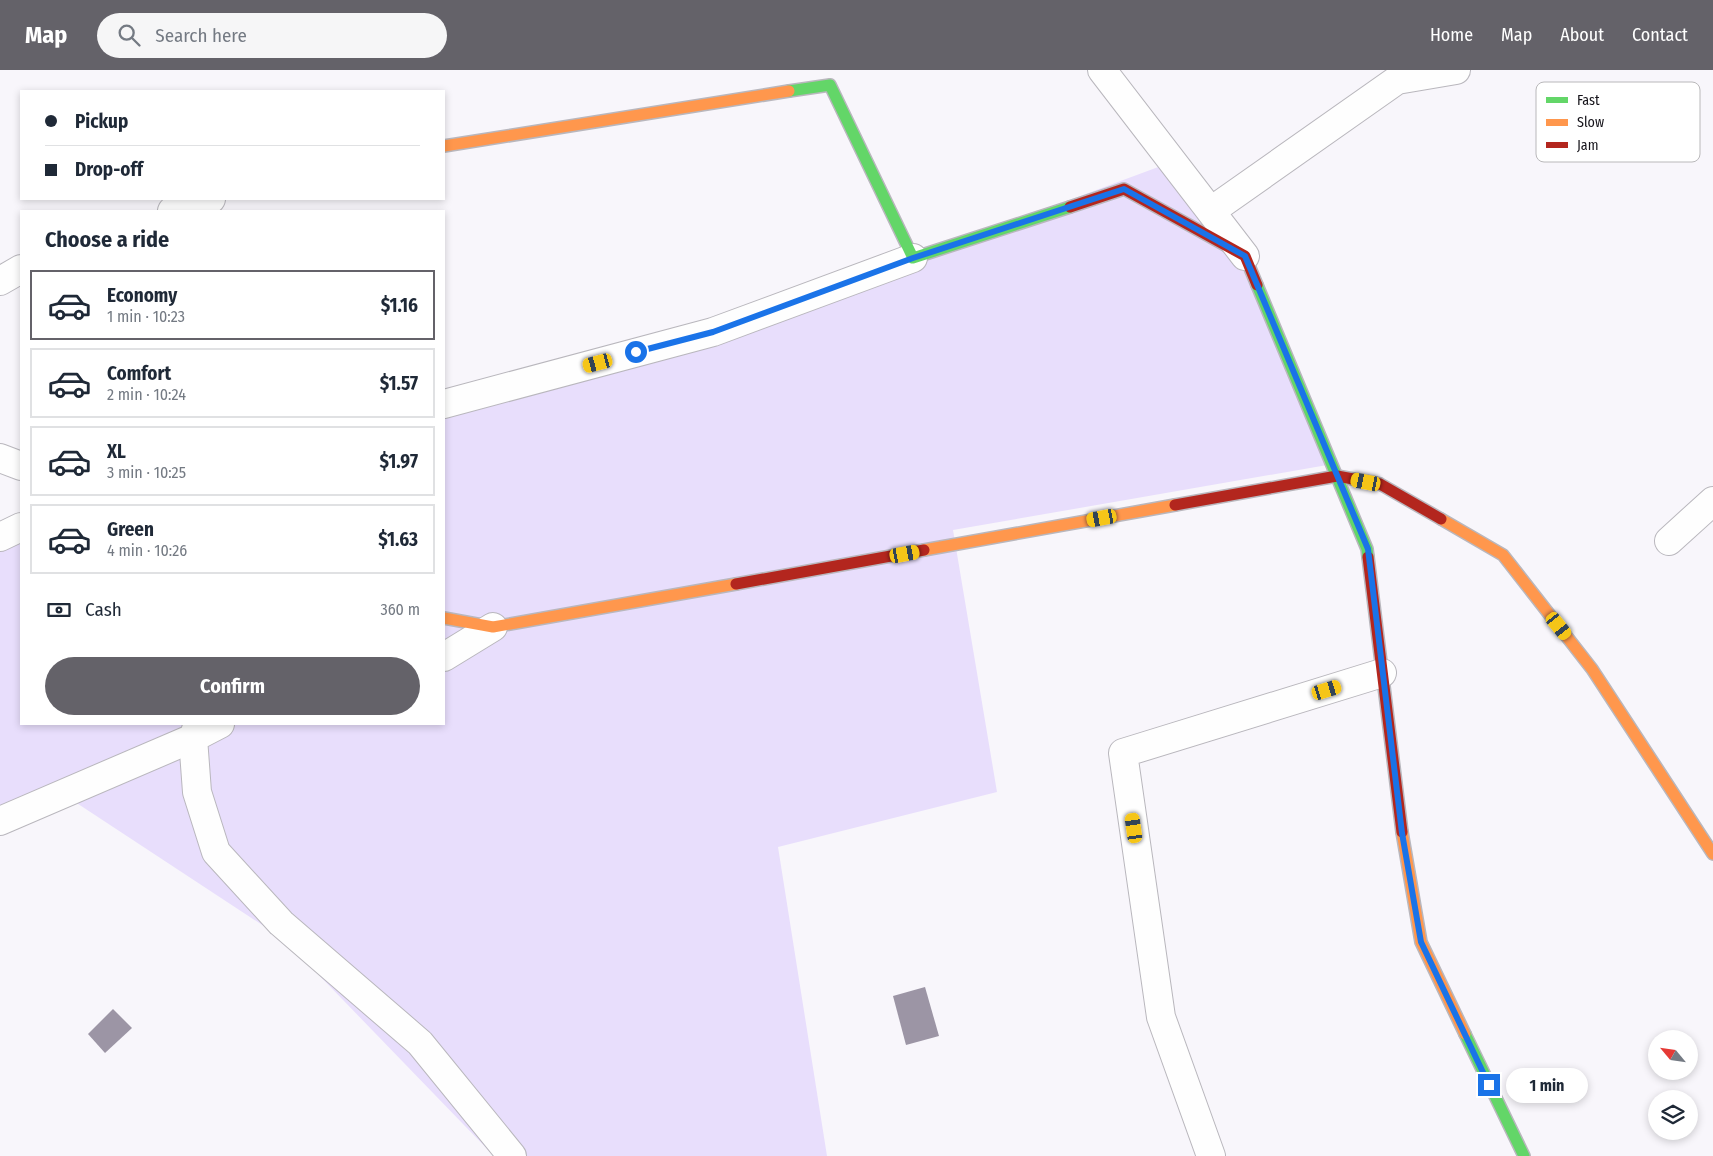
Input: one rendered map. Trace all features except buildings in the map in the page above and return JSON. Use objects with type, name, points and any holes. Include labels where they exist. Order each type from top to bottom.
[{"type":"street","points":[[1102,70],[1245,256],[1368,549],[1402,833],[1421,942],[1524,1156]]},
{"type":"street","points":[[1211,211],[1398,80],[1456,70]]},
{"type":"street","points":[[445,146],[830,84],[913,258]]},
{"type":"street","points":[[445,404],[713,332],[913,258],[1124,189],[1245,256]]},
{"type":"street","points":[[175,210],[208,200]]},
{"type":"street","points":[[0,281],[20,270]]},
{"type":"street","points":[[0,458],[20,466]]},
{"type":"street","points":[[445,618],[493,627],[1337,476],[1380,484],[1503,555],[1592,669],[1713,854]]},
{"type":"street","points":[[1669,541],[1713,501]]},
{"type":"street","points":[[0,537],[20,527]]},
{"type":"street","points":[[445,656],[493,627]]},
{"type":"street","points":[[1211,1156],[1161,1017],[1123,753],[1382,673]]},
{"type":"street","points":[[0,821],[196,731],[217,725]]},
{"type":"street","points":[[196,731],[197,792],[216,852],[281,923],[420,1043],[512,1156]]},
{"type":"shaded area","points":[[1161,166],[1245,256],[1333,464],[953,530],[997,792],[778,847],[827,1156],[494,1156],[285,940],[66,796],[0,806],[0,537],[20,527],[20,725],[445,725],[445,404],[713,332]]},
{"type":"traffic: fast","points":[[789,91],[830,85],[913,258],[1070,207]]},
{"type":"traffic: fast","points":[[1257,285],[1367,549],[1368,557]]},
{"type":"traffic: fast","points":[[1465,1034],[1524,1156]]},
{"type":"traffic: slow","points":[[445,146],[789,91]]},
{"type":"traffic: slow","points":[[924,550],[1175,505]]},
{"type":"traffic: slow","points":[[1441,519],[1503,555],[1592,669],[1713,854]]},
{"type":"traffic: slow","points":[[445,618],[493,627],[736,584]]},
{"type":"traffic: slow","points":[[1402,832],[1421,942],[1465,1034]]},
{"type":"traffic: jam","points":[[1070,207],[1124,189],[1245,256],[1257,285]]},
{"type":"traffic: jam","points":[[1175,505],[1337,476],[1380,484],[1441,519]]},
{"type":"traffic: jam","points":[[736,584],[924,550]]},
{"type":"traffic: jam","points":[[1368,557],[1402,832]]},
{"type":"route","points":[[636,352],[713,332],[913,258],[1124,189],[1245,256],[1368,549],[1402,833],[1421,942],[1489,1085]]}]
